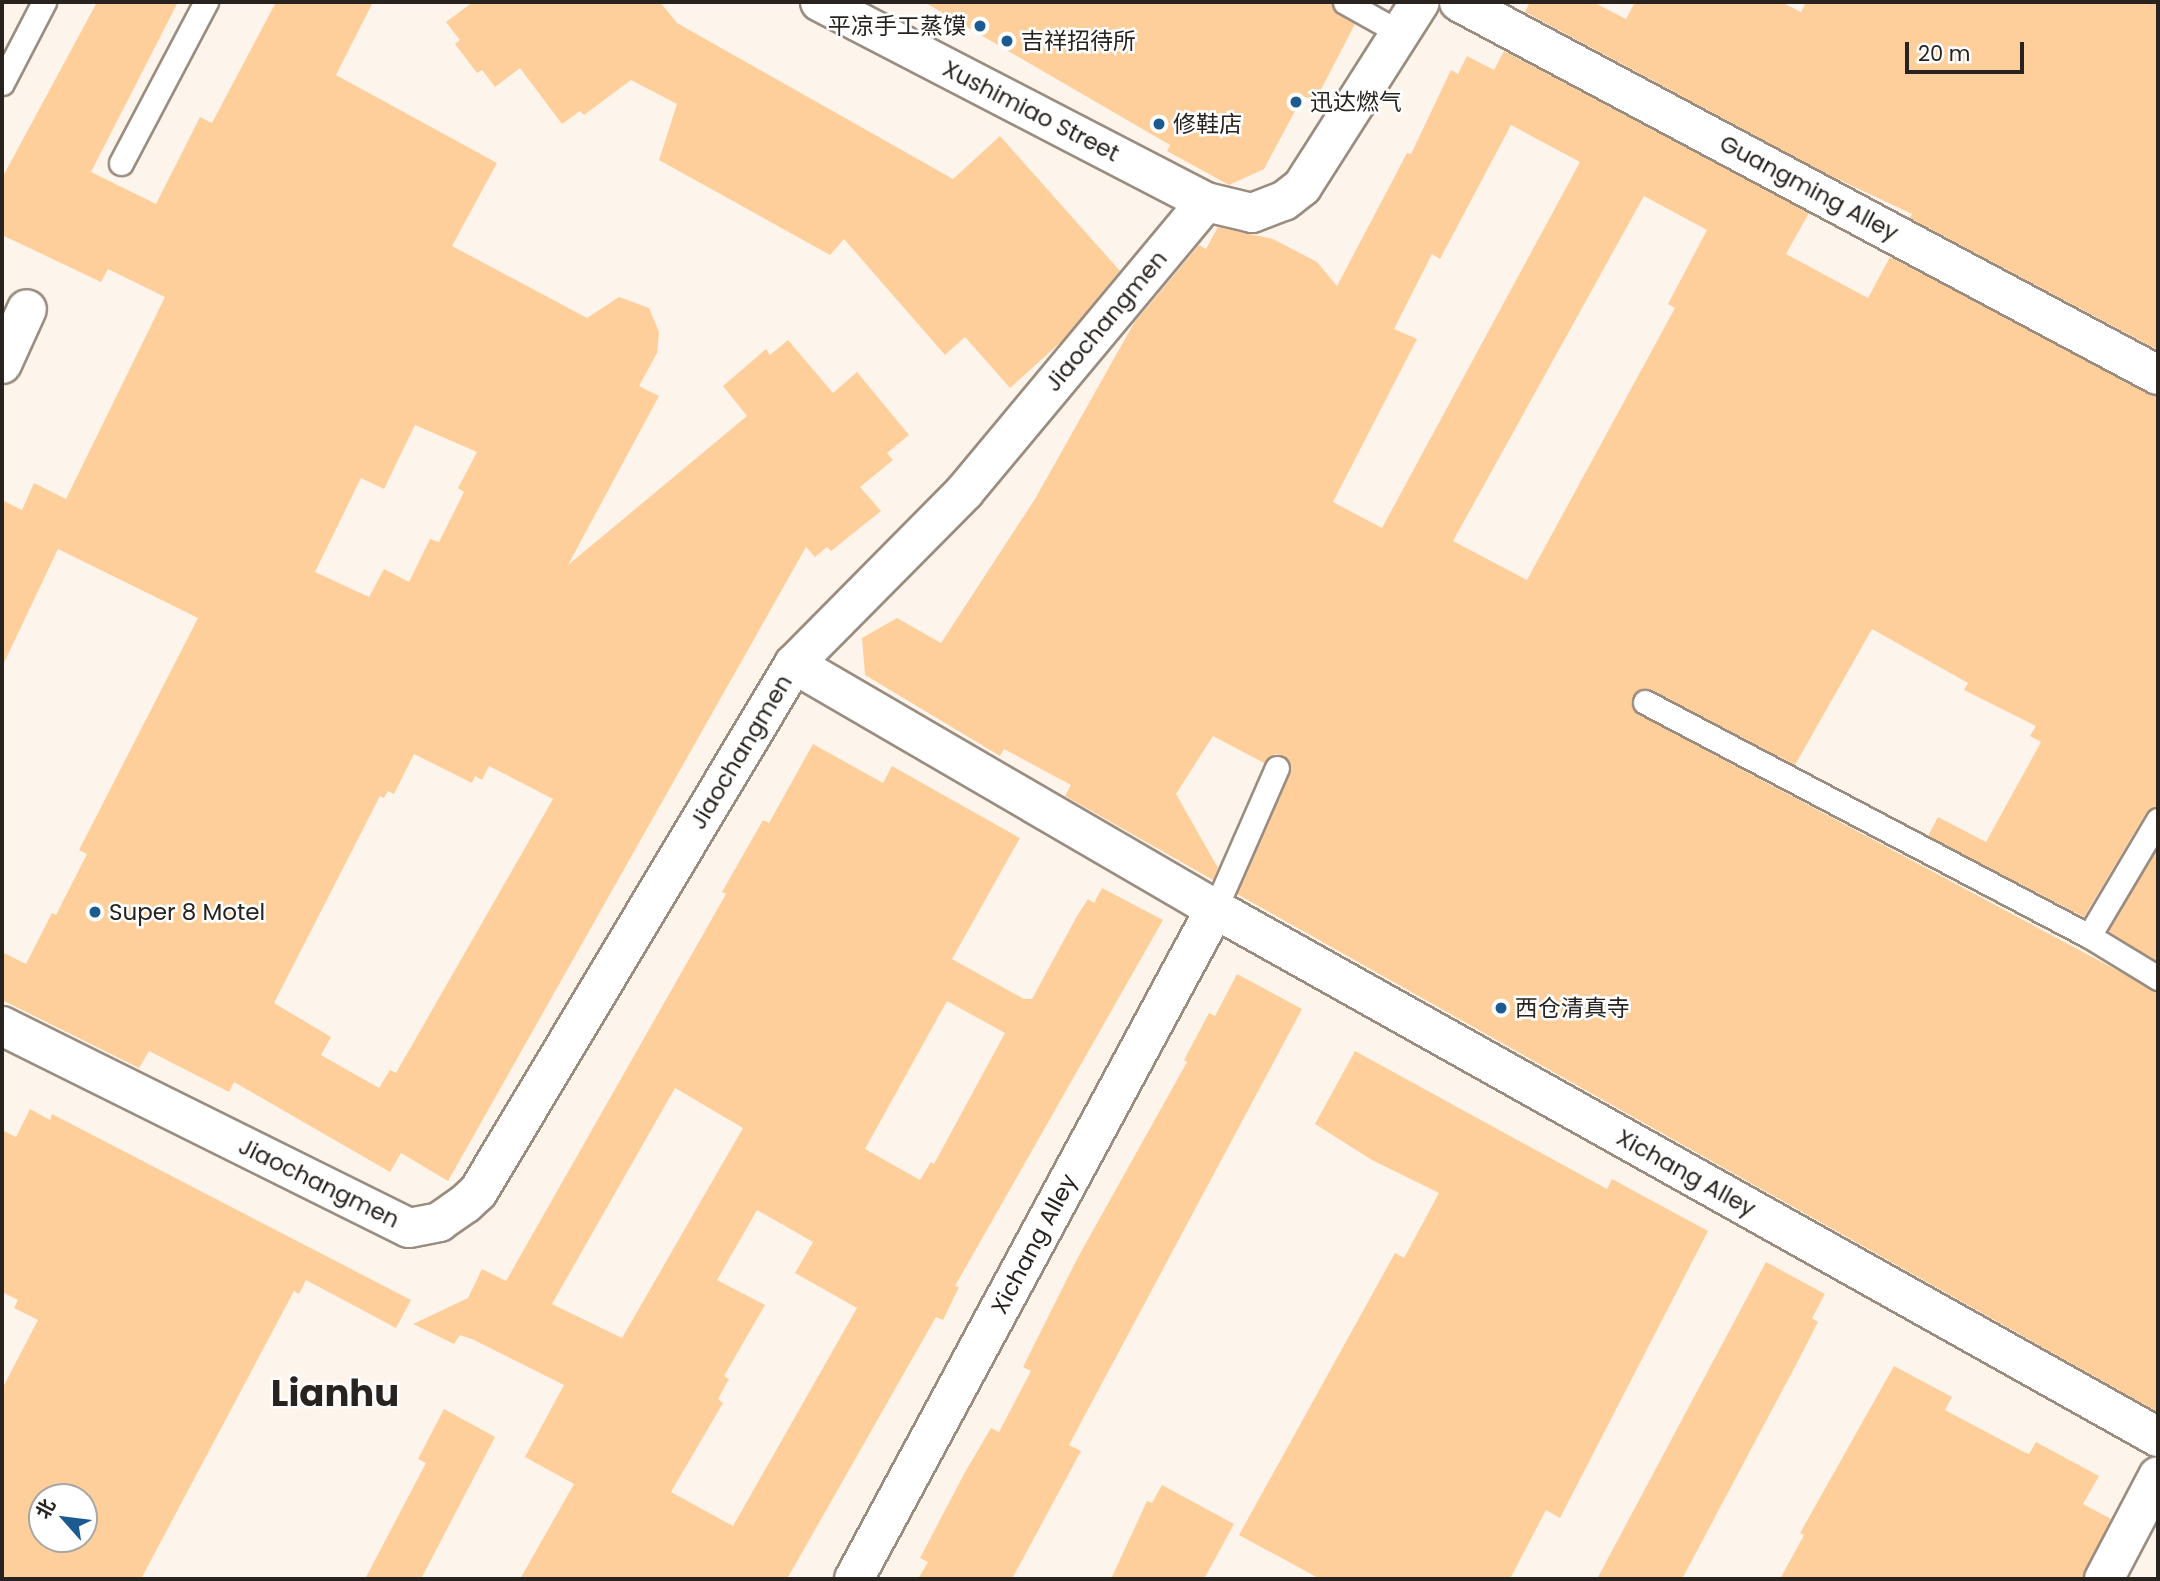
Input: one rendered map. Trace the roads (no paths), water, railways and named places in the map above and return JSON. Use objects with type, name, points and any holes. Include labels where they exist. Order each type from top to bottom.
[{"type":"street","name":"Xushimiao Street","points":[[820,2],[1206,202]]},
{"type":"street","name":"Guangming Alley","points":[[1459,2],[2158,375]]},
{"type":"street","points":[[1206,202],[1252,213],[1284,201],[1301,187],[1411,18]]},
{"type":"street","name":"Jiaochangmen","points":[[2,1026],[398,1223],[417,1228],[439,1222],[478,1192],[794,664],[964,491],[1206,202]]},
{"type":"street","points":[[2,364],[27,309]]},
{"type":"street","name":"Xichang Alley","points":[[794,664],[1215,909],[2158,1437]]},
{"type":"street","name":"Xichang Alley","points":[[854,1579],[1215,909]]},
{"type":"street","points":[[2104,1579],[2158,1476]]},
{"type":"lane","points":[[2,83],[44,2]]},
{"type":"lane","points":[[121,163],[206,2]]},
{"type":"lane","points":[[1346,2],[1411,18]]},
{"type":"lane","points":[[1645,702],[2089,936],[2158,978]]},
{"type":"lane","points":[[1215,909],[1277,768]]},
{"type":"lane","points":[[2089,936],[2158,820]]},
{"type":"place","name":"平凉手工蒸馍","points":[[980,26]]},
{"type":"place","name":"吉祥招待所","points":[[1007,41]]},
{"type":"place","name":"迅达燃气","points":[[1296,102]]},
{"type":"place","name":"修鞋店","points":[[1159,124]]},
{"type":"place","name":"Super 8 Motel","points":[[95,912]]},
{"type":"place","name":"西仓清真寺","points":[[1501,1008]]},
{"type":"district","name":"Lianhu","points":[[335,1393]]}]
